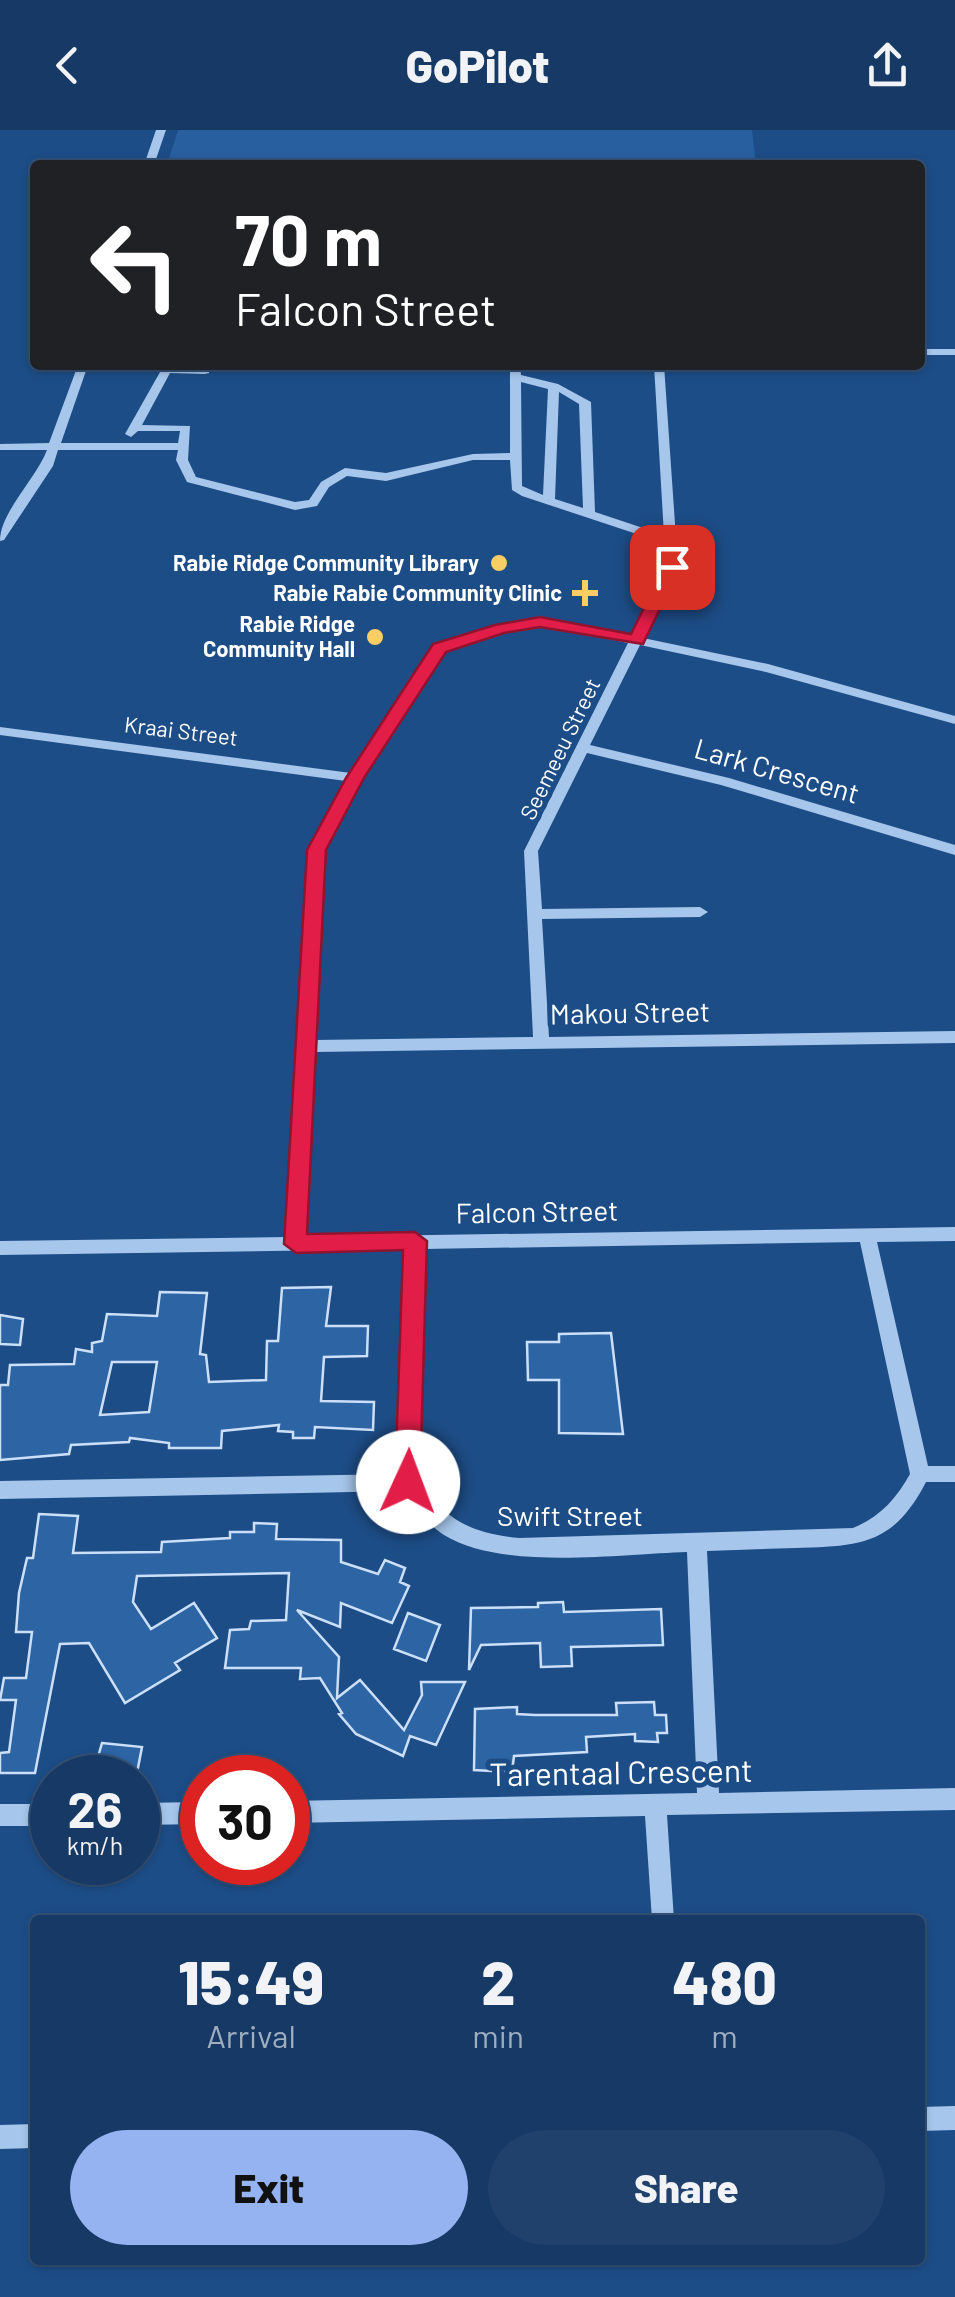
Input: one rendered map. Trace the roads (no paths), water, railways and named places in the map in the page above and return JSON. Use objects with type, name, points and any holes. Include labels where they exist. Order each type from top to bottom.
[{"type":"street","points":[[152,160],[161,130]]},
{"type":"street","points":[[925,352],[955,352]]},
{"type":"street","points":[[2,530],[55,447],[81,370]]},
{"type":"street","points":[[120,447],[136,428],[166,370]]},
{"type":"street","points":[[196,370],[205,371]]},
{"type":"street","name":"Seemeeu Street","points":[[541,1042],[531,852],[672,567],[659,370]]},
{"type":"street","points":[[590,514],[587,407],[578,396],[515,371],[516,487],[549,502],[672,542]]},
{"type":"street","points":[[549,502],[554,386]]},
{"type":"street","points":[[136,428],[186,428],[183,469],[191,479],[295,506],[313,504],[334,477],[344,472],[386,477],[478,456],[515,456]]},
{"type":"street","points":[[0,447],[184,446]]},
{"type":"street","points":[[296,1244],[317,850],[355,778],[430,657],[449,643],[540,622],[768,668],[955,720]]},
{"type":"street","name":"Kraai Street","points":[[0,731],[355,778]]},
{"type":"street","name":"Lark Crescent","points":[[584,748],[724,780],[955,850]]},
{"type":"street","points":[[534,914],[700,912]]},
{"type":"street","name":"Makou Street","points":[[305,1046],[955,1037]]},
{"type":"street","name":"Falcon Street","points":[[0,1248],[955,1234]]},
{"type":"street","points":[[867,1235],[920,1474],[955,1474]]},
{"type":"street","points":[[0,1490],[408,1482],[415,1241]]},
{"type":"street","name":"Swift Street","points":[[408,1482],[444,1526],[492,1546],[697,1543],[832,1539],[867,1533],[898,1512],[920,1474]]},
{"type":"street","points":[[697,1543],[709,1805]]},
{"type":"street","name":"Tarentaal Crescent","points":[[310,1812],[955,1799]]},
{"type":"street","points":[[655,1806],[663,1915]]},
{"type":"street","points":[[0,1816],[30,1815]]},
{"type":"street","points":[[925,2119],[955,2118]]},
{"type":"street","points":[[0,2137],[30,2136]]},
{"type":"place","name":"Rabie Ridge Community Library","points":[[499,563]]},
{"type":"place","name":"Rabie Rabie Community Clinic","points":[[585,593]]},
{"type":"place","name":"Rabie Ridge Community Hall","points":[[375,637]]}]
